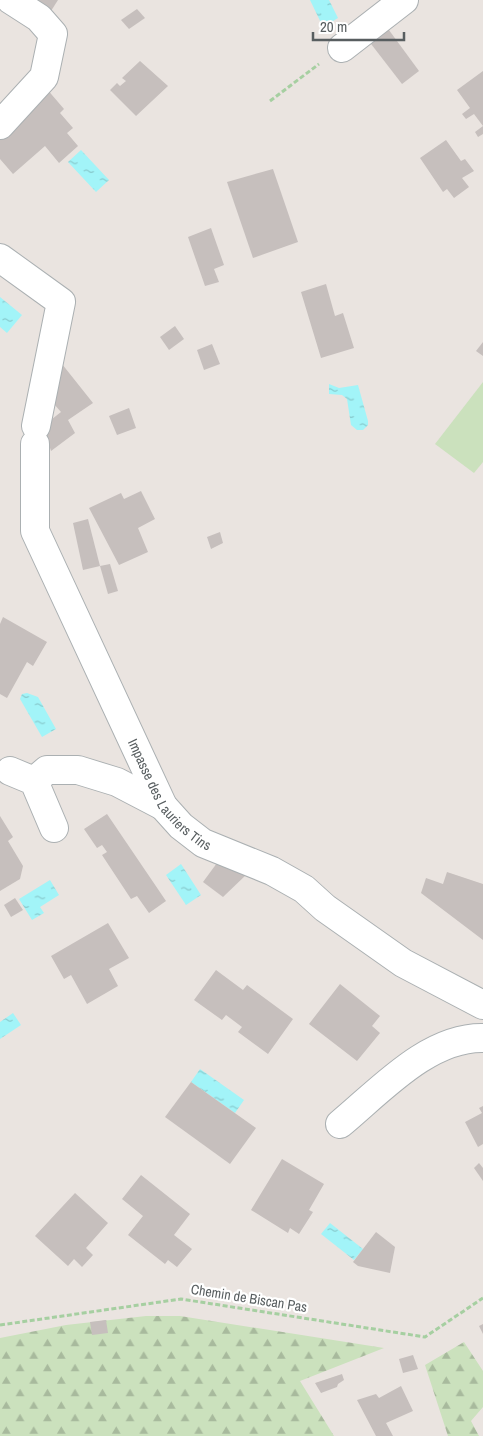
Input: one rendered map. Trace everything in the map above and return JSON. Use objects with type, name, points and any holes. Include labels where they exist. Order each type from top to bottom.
[{"type":"street","points":[[0,125],[44,77],[53,34],[39,18],[11,0]]},
{"type":"street","points":[[342,48],[404,0]]},
{"type":"street","name":"Impasse des Lauriers Tins","points":[[0,258],[61,302],[36,435],[35,532],[163,806],[181,826],[203,843],[272,871],[304,889],[325,908],[403,963],[483,1005]]},
{"type":"street","points":[[54,828],[22,776],[47,770],[78,770],[117,782],[163,806]]},
{"type":"street","points":[[340,1124],[417,1060],[441,1045],[468,1037],[483,1038]]},
{"type":"path","points":[[270,101],[342,48]]},
{"type":"path","name":"Chemin de Biscan Pas","points":[[0,1325],[181,1299],[425,1337],[483,1298]]},
{"type":"green space","points":[[483,382],[483,462],[474,473],[435,444]]},
{"type":"green space","points":[[146,1316],[180,1316],[384,1348],[300,1381],[334,1436],[0,1436],[0,1338],[66,1325]]},
{"type":"green space","points":[[464,1342],[483,1371],[483,1407],[471,1421],[479,1436],[448,1436],[425,1365]]},
{"type":"water","points":[[310,0],[329,0],[338,18],[323,27]]},
{"type":"water","points":[[81,150],[109,180],[96,192],[68,162]]},
{"type":"water","points":[[0,297],[22,315],[7,333],[0,327]]},
{"type":"water","points":[[329,384],[339,388],[358,385],[368,421],[368,425],[363,430],[357,430],[351,425],[347,399],[342,395],[329,394]]},
{"type":"water","points":[[27,693],[38,697],[56,729],[42,737],[20,699],[22,694]]},
{"type":"water","points":[[181,864],[201,895],[186,905],[166,875]]},
{"type":"water","points":[[50,880],[59,895],[40,907],[44,913],[32,920],[19,899]]},
{"type":"water","points":[[13,1013],[21,1025],[0,1039],[0,1022]]},
{"type":"water","points":[[200,1069],[244,1100],[235,1113],[191,1082]]},
{"type":"water","points":[[330,1223],[363,1249],[354,1260],[321,1234]]},
{"type":"building","points":[[33,0],[58,0],[51,11]]},
{"type":"building","points":[[137,9],[145,18],[129,29],[121,20]]},
{"type":"building","points":[[386,26],[419,71],[402,84],[368,40]]},
{"type":"building","points":[[140,61],[168,86],[136,116],[110,90],[117,83],[120,86],[126,81],[122,78]]},
{"type":"building","points":[[483,71],[483,126],[474,114],[466,119],[462,114],[470,108],[457,90]]},
{"type":"building","points":[[46,88],[64,109],[60,113],[73,128],[67,133],[78,146],[59,163],[45,146],[13,174],[0,159],[0,129]]},
{"type":"building","points":[[483,126],[483,134],[478,137],[475,132]]},
{"type":"building","points":[[446,140],[461,161],[465,159],[474,171],[462,178],[469,187],[454,198],[447,189],[443,192],[420,158]]},
{"type":"building","points":[[273,169],[298,242],[253,258],[227,182]]},
{"type":"building","points":[[211,228],[224,265],[214,269],[219,282],[205,286],[188,237]]},
{"type":"building","points":[[326,284],[335,316],[343,313],[354,348],[321,358],[301,292]]},
{"type":"building","points":[[175,326],[184,339],[169,350],[160,337]]},
{"type":"building","points":[[483,342],[483,356],[476,351]]},
{"type":"building","points":[[212,344],[220,364],[204,370],[197,350]]},
{"type":"building","points":[[58,359],[93,403],[68,420],[75,433],[51,451],[46,435],[50,432],[47,423],[61,412],[47,396]]},
{"type":"building","points":[[129,408],[136,428],[117,435],[109,416]]},
{"type":"building","points":[[141,491],[155,519],[138,528],[148,552],[119,565],[89,508],[121,493],[124,499]]},
{"type":"building","points":[[88,519],[100,566],[83,570],[73,523]]},
{"type":"building","points":[[220,532],[223,543],[211,549],[207,537]]},
{"type":"building","points":[[110,564],[118,591],[108,594],[100,566]]},
{"type":"building","points":[[3,617],[47,642],[33,666],[27,662],[7,698],[0,694],[0,624]]},
{"type":"building","points":[[107,814],[166,901],[149,913],[137,896],[131,899],[102,855],[107,852],[102,845],[97,848],[84,829]]},
{"type":"building","points":[[0,816],[13,837],[8,841],[23,866],[20,879],[0,891]]},
{"type":"building","points":[[217,863],[247,874],[223,897],[203,882]]},
{"type":"building","points":[[447,872],[483,884],[483,940],[421,893],[426,878],[443,884]]},
{"type":"building","points":[[15,898],[23,910],[11,917],[4,905]]},
{"type":"building","points":[[108,923],[129,958],[109,969],[118,986],[87,1004],[71,975],[64,979],[51,956]]},
{"type":"building","points":[[216,970],[243,990],[247,985],[293,1019],[268,1054],[238,1032],[242,1027],[226,1015],[222,1020],[194,1000]]},
{"type":"building","points":[[340,984],[380,1016],[372,1026],[380,1033],[357,1061],[309,1024]]},
{"type":"building","points":[[191,1082],[256,1128],[230,1164],[165,1117]]},
{"type":"building","points":[[483,1106],[483,1144],[478,1147],[465,1122],[482,1113],[479,1108]]},
{"type":"building","points":[[282,1159],[324,1184],[309,1210],[313,1212],[299,1234],[290,1228],[288,1233],[251,1210]]},
{"type":"building","points":[[479,1163],[483,1168],[483,1181],[474,1168]]},
{"type":"building","points":[[141,1175],[190,1214],[174,1235],[192,1249],[177,1267],[168,1260],[165,1264],[128,1235],[143,1216],[122,1199]]},
{"type":"building","points":[[75,1193],[108,1223],[86,1248],[93,1255],[82,1267],[74,1259],[68,1266],[35,1236]]},
{"type":"building","points":[[376,1232],[395,1247],[390,1273],[358,1266],[353,1262]]},
{"type":"building","points":[[106,1320],[108,1333],[92,1335],[90,1322]]},
{"type":"building","points":[[483,1324],[483,1334],[479,1326]]},
{"type":"building","points":[[413,1355],[418,1369],[403,1373],[399,1359]]},
{"type":"building","points":[[342,1374],[344,1380],[337,1387],[321,1393],[315,1383]]},
{"type":"building","points":[[401,1386],[413,1411],[386,1423],[393,1436],[376,1436],[357,1400],[376,1394],[379,1398]]}]
